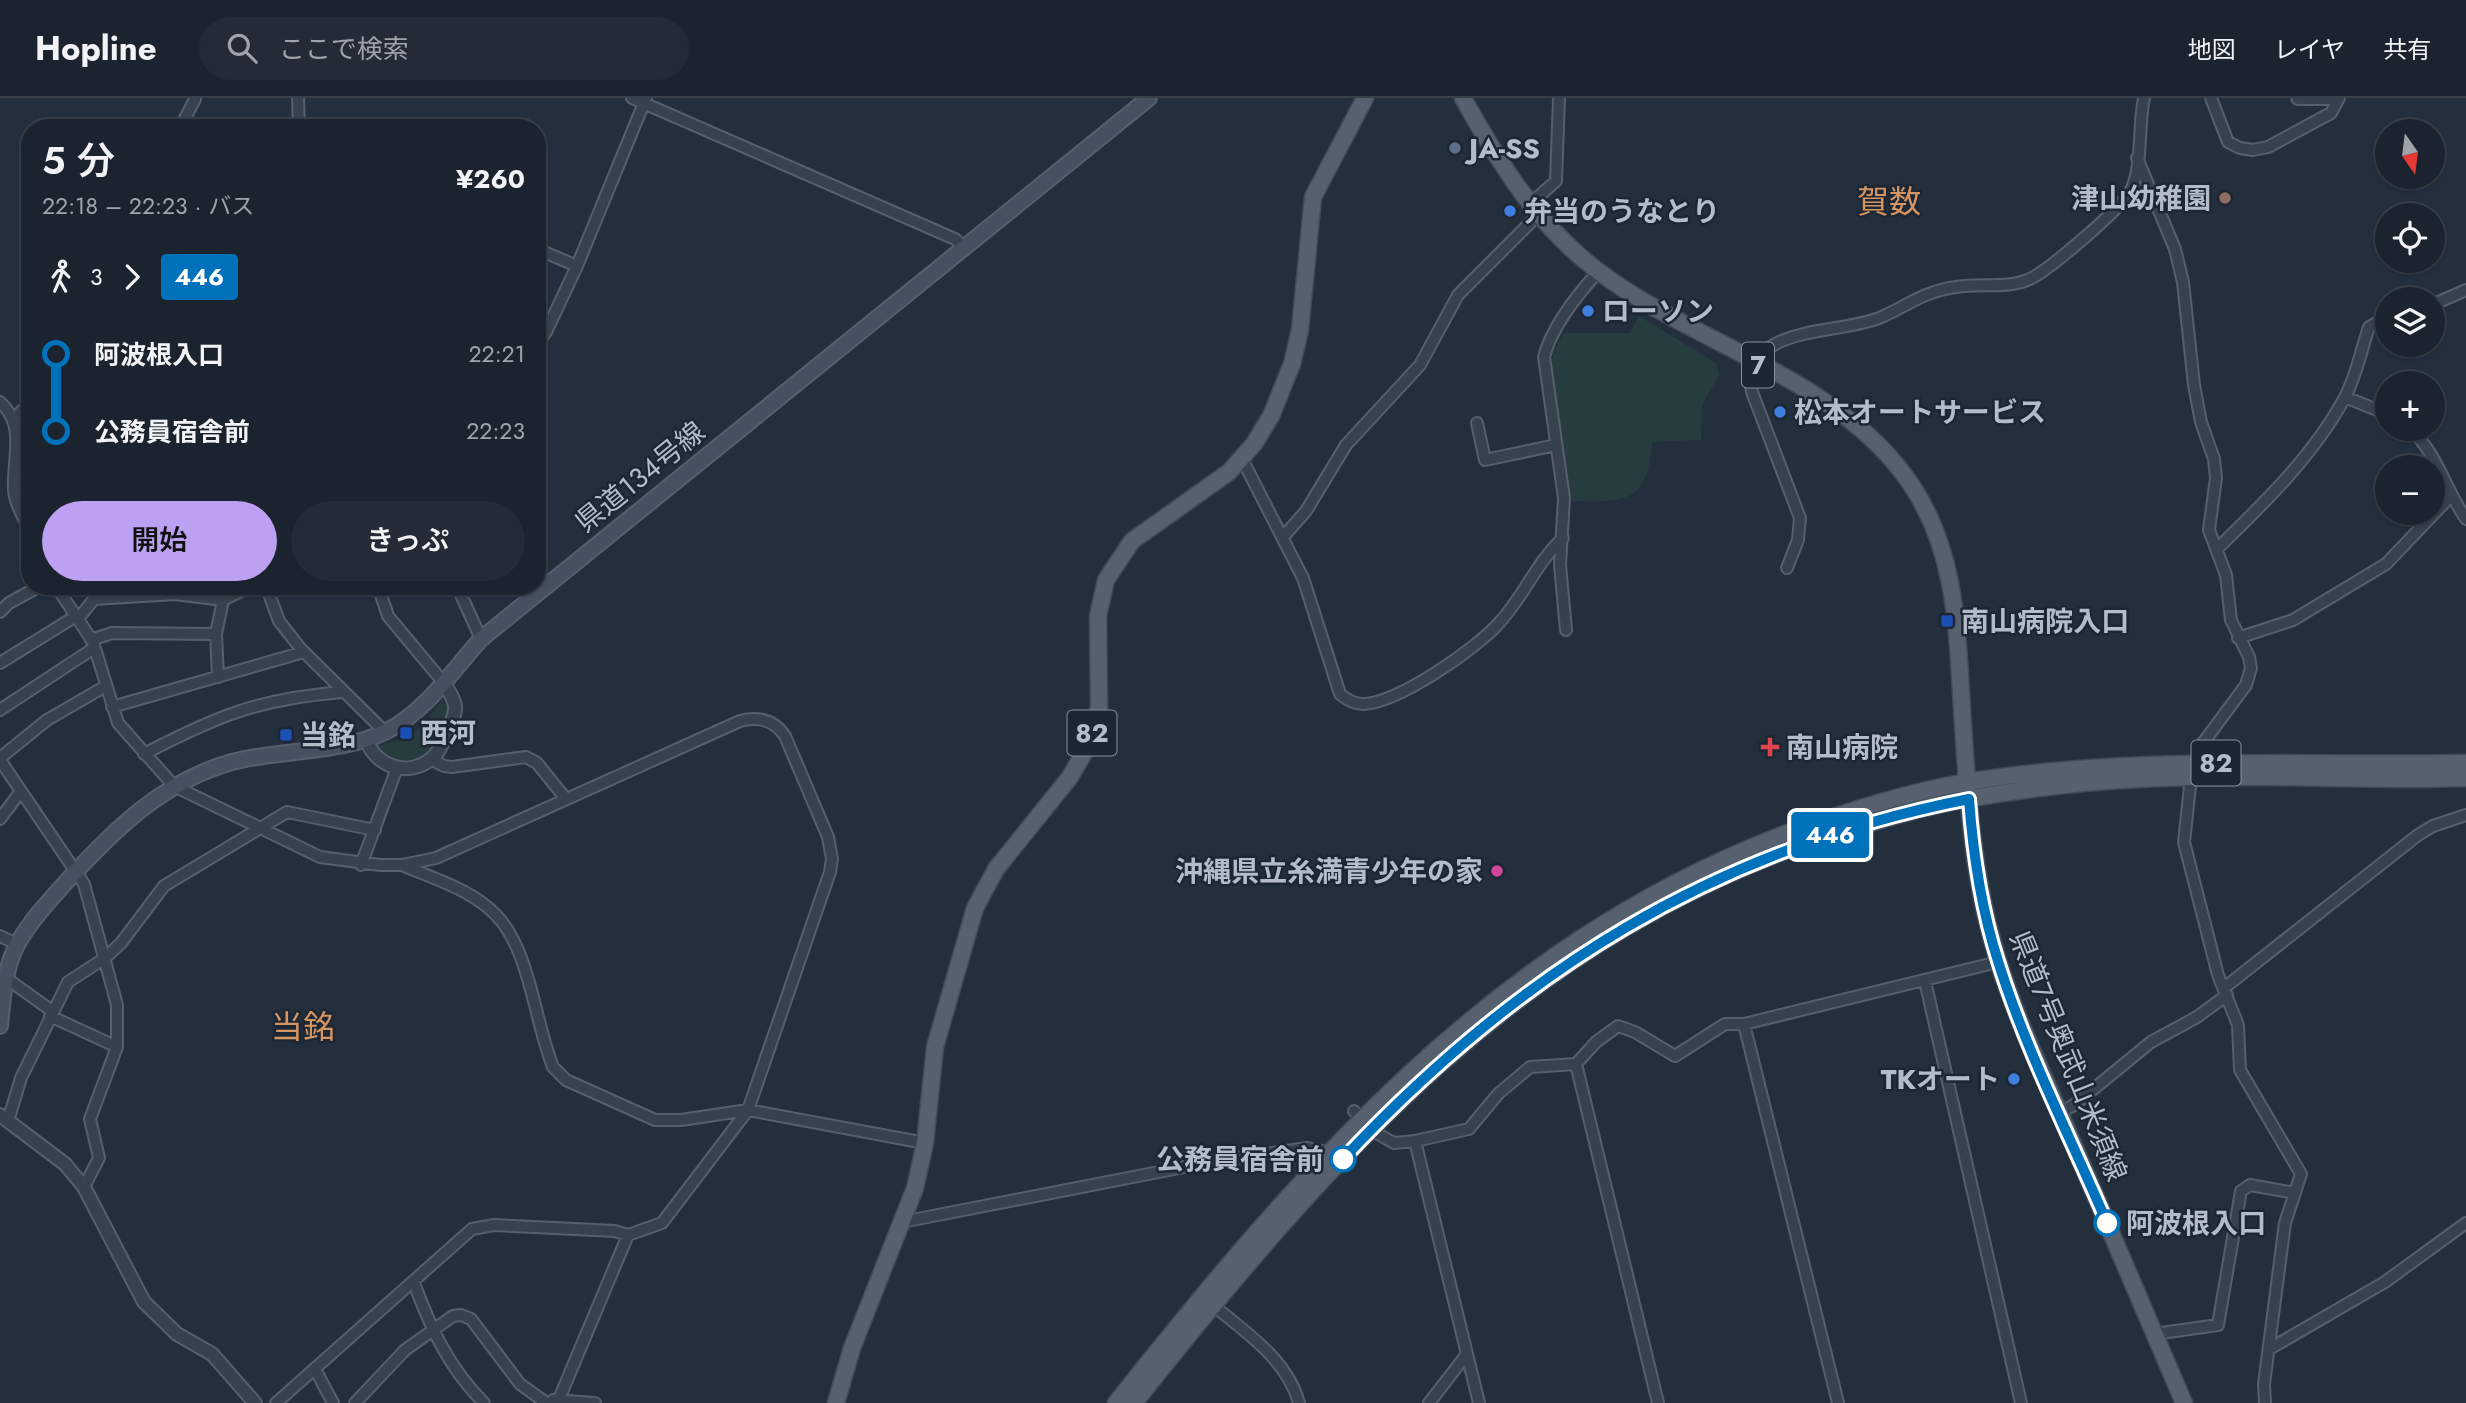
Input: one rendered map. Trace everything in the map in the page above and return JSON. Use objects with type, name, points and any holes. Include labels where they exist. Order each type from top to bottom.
[{"type":"main road","name":"県道134号線","points":[[546,586],[1149,98]]},
{"type":"main road","name":"82","points":[[836,1403],[852,1348],[915,1188],[925,1143],[935,1047],[975,908],[996,869],[1070,777],[1091,737],[1099,708],[1098,616],[1106,580],[1132,541],[1215,484],[1242,459],[1263,429],[1286,381],[1300,330],[1313,197],[1365,98]]},
{"type":"main road","name":"県道7号奥武山米須線","points":[[1463,98],[1500,162],[1534,209],[1598,272],[1835,410],[1862,429],[1904,475],[1924,506],[1938,538],[1952,586],[1977,873],[1998,962],[2016,1014],[2184,1403]]},
{"type":"main road","name":"県道134号線","points":[[0,1026],[6,978],[5,941],[38,912],[129,819],[174,786],[239,761],[366,739],[385,732],[416,711],[481,639],[535,595]]},
{"type":"main road","name":"82","points":[[1116,1403],[1202,1294],[1327,1152],[1362,1119],[1574,958],[1654,910],[1726,874],[1800,845],[1968,790],[2092,784],[2194,770],[2466,763]]},
{"type":"main road","name":"82","points":[[2194,770],[2466,778]]},
{"type":"main road","name":"82","points":[[1134,1403],[1290,1215],[1362,1119]]},
{"type":"street","points":[[185,119],[196,98]]},
{"type":"street","points":[[299,98],[299,119]]},
{"type":"street","points":[[632,98],[645,101],[955,239],[965,248]]},
{"type":"street","points":[[1283,537],[1306,511],[1346,445],[1420,365],[1458,295],[1556,181],[1559,98]]},
{"type":"street","points":[[1787,568],[1798,540],[1800,518],[1793,494],[1755,405],[1750,381],[1755,363],[1773,344],[1878,319],[1917,296],[1957,286],[2010,285],[2031,278],[2069,250],[2129,193],[2135,178],[2144,98]]},
{"type":"street","points":[[2211,98],[2228,142],[2253,150],[2268,147],[2331,113],[2338,98],[2298,98]]},
{"type":"street","points":[[546,332],[578,266],[645,101]]},
{"type":"street","points":[[2136,156],[2175,249],[2183,282],[2194,385],[2201,422],[2214,459],[2216,478],[2209,530],[2226,575],[2231,620],[2249,657],[2250,677],[2203,743],[2194,770],[2184,842],[2225,991],[2238,1025],[2240,1070],[2301,1174],[2285,1223],[2271,1348],[2264,1384],[2265,1403]]},
{"type":"street","points":[[546,253],[578,266]]},
{"type":"street","points":[[1566,630],[1561,574],[1564,498],[1544,368],[1547,345],[1567,311],[1598,272]]},
{"type":"street","points":[[2445,299],[2466,290]]},
{"type":"street","points":[[2218,548],[2275,492],[2346,397],[2369,327],[2375,324]]},
{"type":"street","points":[[2346,397],[2375,409]]},
{"type":"street","points":[[0,402],[14,419],[17,438],[14,492],[21,509]]},
{"type":"street","points":[[14,419],[21,412]]},
{"type":"street","points":[[1477,423],[1485,460],[1556,445]]},
{"type":"street","points":[[2423,441],[2450,497],[2466,519]]},
{"type":"street","points":[[1242,459],[1283,537],[1310,598],[1340,694],[1348,701],[1362,704],[1401,693],[1485,638],[1520,597],[1545,554],[1563,538]]},
{"type":"street","points":[[2238,638],[2293,620],[2386,564],[2450,497]]},
{"type":"street","points":[[0,612],[24,595]]},
{"type":"street","points":[[62,595],[93,644],[104,687],[118,723],[174,786],[304,851],[361,864],[402,865],[461,849],[740,721],[766,720],[785,736],[823,823],[832,859],[748,1110],[662,1223],[628,1234],[494,1225],[472,1230],[276,1403]]},
{"type":"street","points":[[0,663],[77,618],[95,595]]},
{"type":"street","points":[[94,599],[159,595]]},
{"type":"street","points":[[183,595],[223,600],[233,595]]},
{"type":"street","points":[[269,595],[279,621],[304,652],[385,732]]},
{"type":"street","points":[[366,739],[379,762],[397,768],[431,759],[440,749],[456,709],[443,682],[388,616],[381,595]]},
{"type":"street","points":[[461,595],[481,639]]},
{"type":"street","points":[[218,677],[216,634],[223,600]]},
{"type":"street","points":[[0,710],[112,633],[216,634]]},
{"type":"street","points":[[112,707],[304,652]]},
{"type":"street","points":[[84,1186],[99,1158],[90,1119],[117,1047],[117,1005],[85,884],[0,759],[47,720],[104,687]]},
{"type":"street","points":[[144,754],[209,721],[247,707],[281,698],[342,692]]},
{"type":"street","points":[[431,759],[444,766],[452,766],[526,757],[537,763],[566,800]]},
{"type":"street","points":[[361,864],[397,768]]},
{"type":"street","points":[[0,819],[21,791]]},
{"type":"street","points":[[255,1403],[212,1354],[177,1334],[144,1302],[84,1186],[65,1164],[4,1118],[51,1013],[68,982],[105,958],[121,943],[164,886],[262,829],[278,814],[298,812],[375,830]]},
{"type":"street","points":[[2059,1112],[2074,1105],[2151,1042],[2197,1017],[2225,991],[2417,835],[2433,826],[2466,815]]},
{"type":"street","points":[[402,865],[468,894],[498,917],[518,953],[549,1059],[559,1074],[654,1120],[681,1120],[748,1110],[925,1143]]},
{"type":"street","points":[[1362,1119],[1394,1143],[1469,1129],[1499,1094],[1530,1067],[1576,1064],[1596,1042],[1618,1026],[1635,1032],[1675,1056],[1725,1024],[1744,1024],[1998,962]]},
{"type":"street","points":[[6,978],[51,1013],[117,1047]]},
{"type":"street","points":[[1925,981],[2021,1403]]},
{"type":"street","points":[[1744,1024],[1838,1403]]},
{"type":"street","points":[[1576,1064],[1658,1403]]},
{"type":"street","points":[[1415,1141],[1479,1403]]},
{"type":"street","points":[[902,1222],[1196,1164],[1307,1148],[1327,1152]]},
{"type":"street","points":[[2154,1334],[2218,1325],[2241,1191],[2250,1185],[2295,1193]]},
{"type":"street","points":[[2271,1348],[2385,1282],[2466,1223]]},
{"type":"street","points":[[559,1399],[628,1234]]},
{"type":"street","points":[[414,1283],[432,1332],[462,1381],[484,1403]]},
{"type":"street","points":[[1213,1305],[1278,1362],[1289,1377],[1299,1403]]},
{"type":"street","points":[[355,1403],[405,1350],[453,1316],[461,1315],[471,1320],[520,1384],[545,1402],[559,1399],[595,1403]]},
{"type":"street","points":[[1429,1403],[1467,1354]]},
{"type":"street","points":[[315,1369],[333,1403]]},
{"type":"green space","points":[[1639,316],[1716,363],[1719,375],[1702,405],[1701,440],[1652,442],[1646,477],[1631,495],[1606,501],[1572,501],[1550,361],[1563,333],[1630,333]]},
{"type":"green space","points":[[442,699],[450,708],[440,732],[427,751],[409,760],[397,760],[382,755],[377,746],[399,740],[416,731]]},
{"type":"bus line","name":"446","points":[[1343,1159],[1371,1128],[1466,1040],[1574,958],[1654,910],[1726,874],[1800,845],[1885,818],[1969,799],[1977,873],[1998,962],[2016,1014],[2107,1223]]},
{"type":"place","name":"JA-SS","points":[[1455,148]]},
{"type":"place","name":"津山幼稚園","points":[[2225,198]]},
{"type":"place","name":"弁当のうなとり","points":[[1510,211]]},
{"type":"place","name":"ローソン","points":[[1588,311]]},
{"type":"place","name":"松本オートサービス","points":[[1780,412]]},
{"type":"place","name":"南山病院入口","points":[[1947,621]]},
{"type":"place","name":"西河","points":[[406,733]]},
{"type":"place","name":"当銘","points":[[286,735]]},
{"type":"place","name":"南山病院","points":[[1770,747]]},
{"type":"place","name":"沖縄県立糸満青少年の家","points":[[1497,871]]},
{"type":"place","name":"TKオート","points":[[2014,1079]]},
{"type":"place","name":"公務員宿舎前","points":[[1343,1159]]},
{"type":"place","name":"阿波根入口","points":[[2107,1223]]},
{"type":"district","name":"賀数","points":[[1889,202]]},
{"type":"district","name":"当銘","points":[[303,1027]]}]
